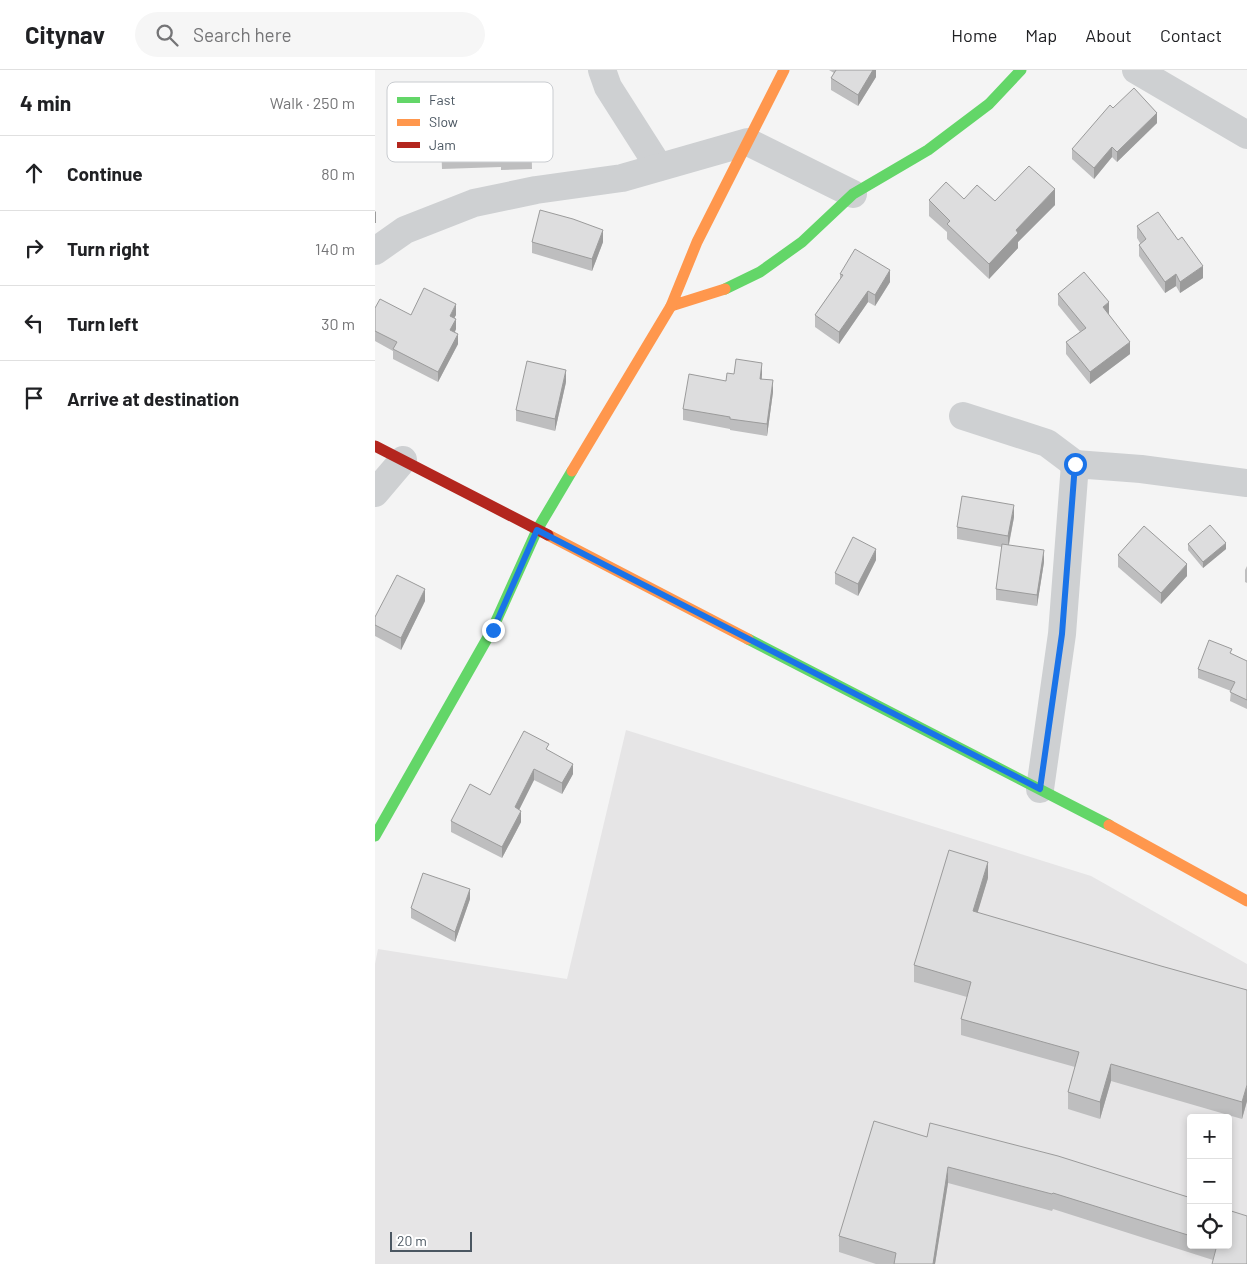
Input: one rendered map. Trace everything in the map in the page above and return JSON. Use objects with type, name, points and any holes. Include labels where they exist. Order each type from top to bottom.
[{"type":"street","points":[[602,70],[608,87],[659,167]]},
{"type":"street","points":[[375,836],[493,630],[537,530],[671,306],[697,242],[784,70]]},
{"type":"street","points":[[671,306],[721,291],[760,272],[802,242],[853,194],[928,150],[989,104],[1021,70]]},
{"type":"street","points":[[1136,70],[1247,135]]},
{"type":"street","points":[[375,251],[405,230],[474,203],[536,190],[622,178],[748,142],[853,194]]},
{"type":"street","points":[[963,416],[1047,443],[1075,464],[1141,469],[1247,483]]},
{"type":"street","points":[[375,446],[1040,789],[1153,848],[1247,901]]},
{"type":"street","points":[[375,493],[403,460]]},
{"type":"street","points":[[1040,789],[1062,634],[1075,464]]},
{"type":"shaded area","points":[[626,730],[1091,876],[1247,964],[1247,1264],[375,1264],[375,964],[378,949],[567,979]]},
{"type":"building","points":[[836,70],[873,70],[858,95],[831,78]]},
{"type":"building","points":[[1134,88],[1157,113],[1117,152],[1112,147],[1094,168],[1072,149],[1110,105],[1113,108]]},
{"type":"building","points":[[1029,166],[1055,189],[1016,230],[1018,233],[989,264],[947,224],[950,221],[929,200],[946,182],[964,199],[977,185],[995,201]]},
{"type":"building","points":[[540,210],[603,230],[592,259],[532,242]]},
{"type":"building","points":[[1158,212],[1178,240],[1182,237],[1203,266],[1180,282],[1176,274],[1165,282],[1139,245],[1146,239],[1137,226]]},
{"type":"building","points":[[855,249],[890,270],[875,295],[868,291],[839,332],[815,315],[843,275],[840,274]]},
{"type":"building","points":[[1084,272],[1109,302],[1103,307],[1130,342],[1090,372],[1066,342],[1086,328],[1058,294]]},
{"type":"building","points":[[424,288],[456,304],[450,316],[456,319],[450,330],[458,334],[438,372],[393,349],[397,342],[375,331],[375,308],[380,299],[411,315]]},
{"type":"building","points":[[736,359],[762,363],[760,379],[773,380],[767,424],[730,419],[730,417],[683,409],[689,374],[726,381],[727,373],[734,374]]},
{"type":"building","points":[[527,361],[566,370],[555,419],[516,410]]},
{"type":"building","points":[[962,496],[1014,505],[1008,536],[957,527]]},
{"type":"building","points":[[1210,525],[1226,543],[1203,562],[1188,544]]},
{"type":"building","points":[[1144,526],[1187,564],[1161,593],[1118,555]]},
{"type":"building","points":[[853,537],[876,549],[858,584],[835,573]]},
{"type":"building","points":[[1002,544],[1044,550],[1037,595],[996,589]]},
{"type":"building","points":[[397,575],[425,589],[401,638],[375,625],[375,617]]},
{"type":"building","points":[[1209,640],[1232,649],[1230,653],[1247,661],[1247,700],[1230,692],[1235,682],[1198,669]]},
{"type":"building","points":[[524,731],[549,744],[546,749],[573,764],[562,783],[534,769],[515,807],[521,811],[502,847],[451,821],[470,784],[490,795]]},
{"type":"building","points":[[949,850],[988,862],[973,911],[1247,990],[1247,1085],[1242,1102],[1111,1064],[1100,1102],[1068,1092],[1079,1052],[961,1019],[971,982],[914,965]]},
{"type":"building","points":[[423,873],[470,889],[455,932],[411,908]]},
{"type":"building","points":[[874,1121],[927,1137],[930,1123],[1058,1156],[1187,1197],[1187,1235],[1053,1193],[948,1167],[933,1264],[894,1264],[896,1253],[839,1236]]},
{"type":"building","points":[[1232,1211],[1247,1216],[1247,1264],[1212,1264],[1216,1249],[1232,1249]]},
{"type":"traffic: fast","points":[[725,289],[760,272],[802,242],[853,194],[928,150],[989,104],[1021,70]]},
{"type":"traffic: fast","points":[[375,836],[492,630],[537,530],[572,471]]},
{"type":"traffic: fast","points":[[748,639],[1109,825]]},
{"type":"traffic: slow","points":[[725,289],[671,306],[697,242],[784,70]]},
{"type":"traffic: slow","points":[[572,471],[671,306]]},
{"type":"traffic: slow","points":[[548,535],[748,639]]},
{"type":"traffic: slow","points":[[1109,825],[1247,901]]},
{"type":"traffic: jam","points":[[375,446],[548,535]]},
{"type":"route","points":[[493,630],[537,530],[1040,789],[1062,634],[1075,464]]}]
